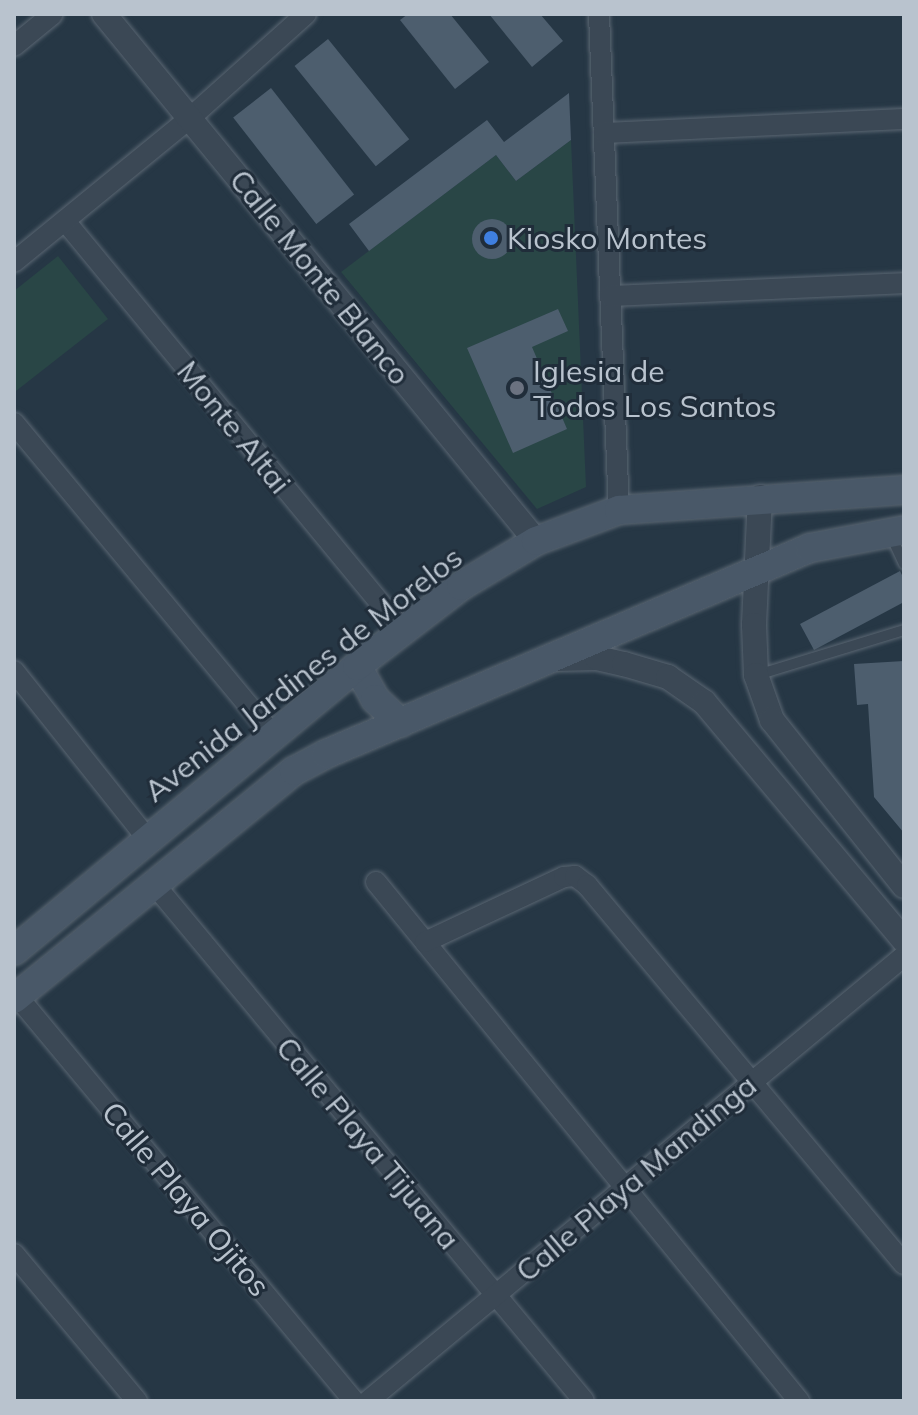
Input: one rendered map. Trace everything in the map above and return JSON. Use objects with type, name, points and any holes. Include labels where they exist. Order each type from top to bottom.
[{"type":"main road","name":"Avenida Jardines de Morelos","points":[[14,951],[357,666],[461,586],[536,541],[619,510],[760,497],[904,490]]},
{"type":"main road","points":[[16,997],[294,771],[810,548],[896,530]]},
{"type":"main road","points":[[357,666],[375,699],[401,723]]},
{"type":"street","points":[[14,46],[53,14]]},
{"type":"street","name":"Calle Monte Blanco","points":[[104,14],[536,541]]},
{"type":"street","points":[[14,262],[190,118],[306,14]]},
{"type":"street","points":[[599,14],[619,510]]},
{"type":"street","points":[[604,133],[904,119]]},
{"type":"street","name":"Monte Altai","points":[[65,221],[404,632]]},
{"type":"street","points":[[610,296],[904,283]]},
{"type":"street","points":[[14,423],[273,735]]},
{"type":"street","points":[[760,497],[754,625],[756,675],[772,720],[904,886]]},
{"type":"street","points":[[548,659],[597,658],[668,677],[704,702],[904,940]]},
{"type":"street","points":[[16,677],[149,841]]},
{"type":"street","points":[[814,830],[839,807]]},
{"type":"street","points":[[425,942],[564,877],[575,876],[587,885],[904,1264]]},
{"type":"street","points":[[376,882],[622,1188],[799,1401]]},
{"type":"street","name":"Calle Playa Tijuana","points":[[154,884],[584,1401]]},
{"type":"street","name":"Calle Playa Mandinga","points":[[368,1401],[904,956]]},
{"type":"street","name":"Calle Playa Ojitos","points":[[16,997],[354,1401]]},
{"type":"street","points":[[14,1254],[137,1401]]},
{"type":"lane","points":[[896,530],[904,564]]},
{"type":"lane","points":[[756,675],[904,630]]},
{"type":"green space","points":[[571,140],[586,487],[537,509],[341,272],[496,155],[516,181]]},
{"type":"green space","points":[[58,256],[108,319],[16,391],[14,291]]},
{"type":"building","points":[[408,14],[450,14],[489,62],[455,89],[400,20]]},
{"type":"building","points":[[489,14],[540,14],[563,41],[532,67]]},
{"type":"building","points":[[328,39],[409,139],[376,166],[295,66]]},
{"type":"building","points":[[271,88],[354,194],[316,224],[233,118]]},
{"type":"building","points":[[569,93],[571,140],[516,181],[496,155],[369,251],[349,224],[487,120],[504,142]]},
{"type":"building","name":"Kiosko Montes","points":[[492,219],[506,225],[512,239],[506,253],[492,259],[478,253],[472,239],[478,225]]},
{"type":"building","name":"Iglesia de Todos Los Santos","points":[[558,309],[568,331],[532,347],[567,429],[513,453],[467,348]]},
{"type":"building","points":[[900,571],[904,579],[904,602],[814,650],[800,624]]},
{"type":"building","points":[[904,661],[904,833],[874,797],[868,704],[857,705],[854,664]]},
{"type":"place","name":"Kiosko Montes","points":[[491,238]]},
{"type":"place","name":"Iglesia de Todos Los Santos","points":[[517,388]]}]
